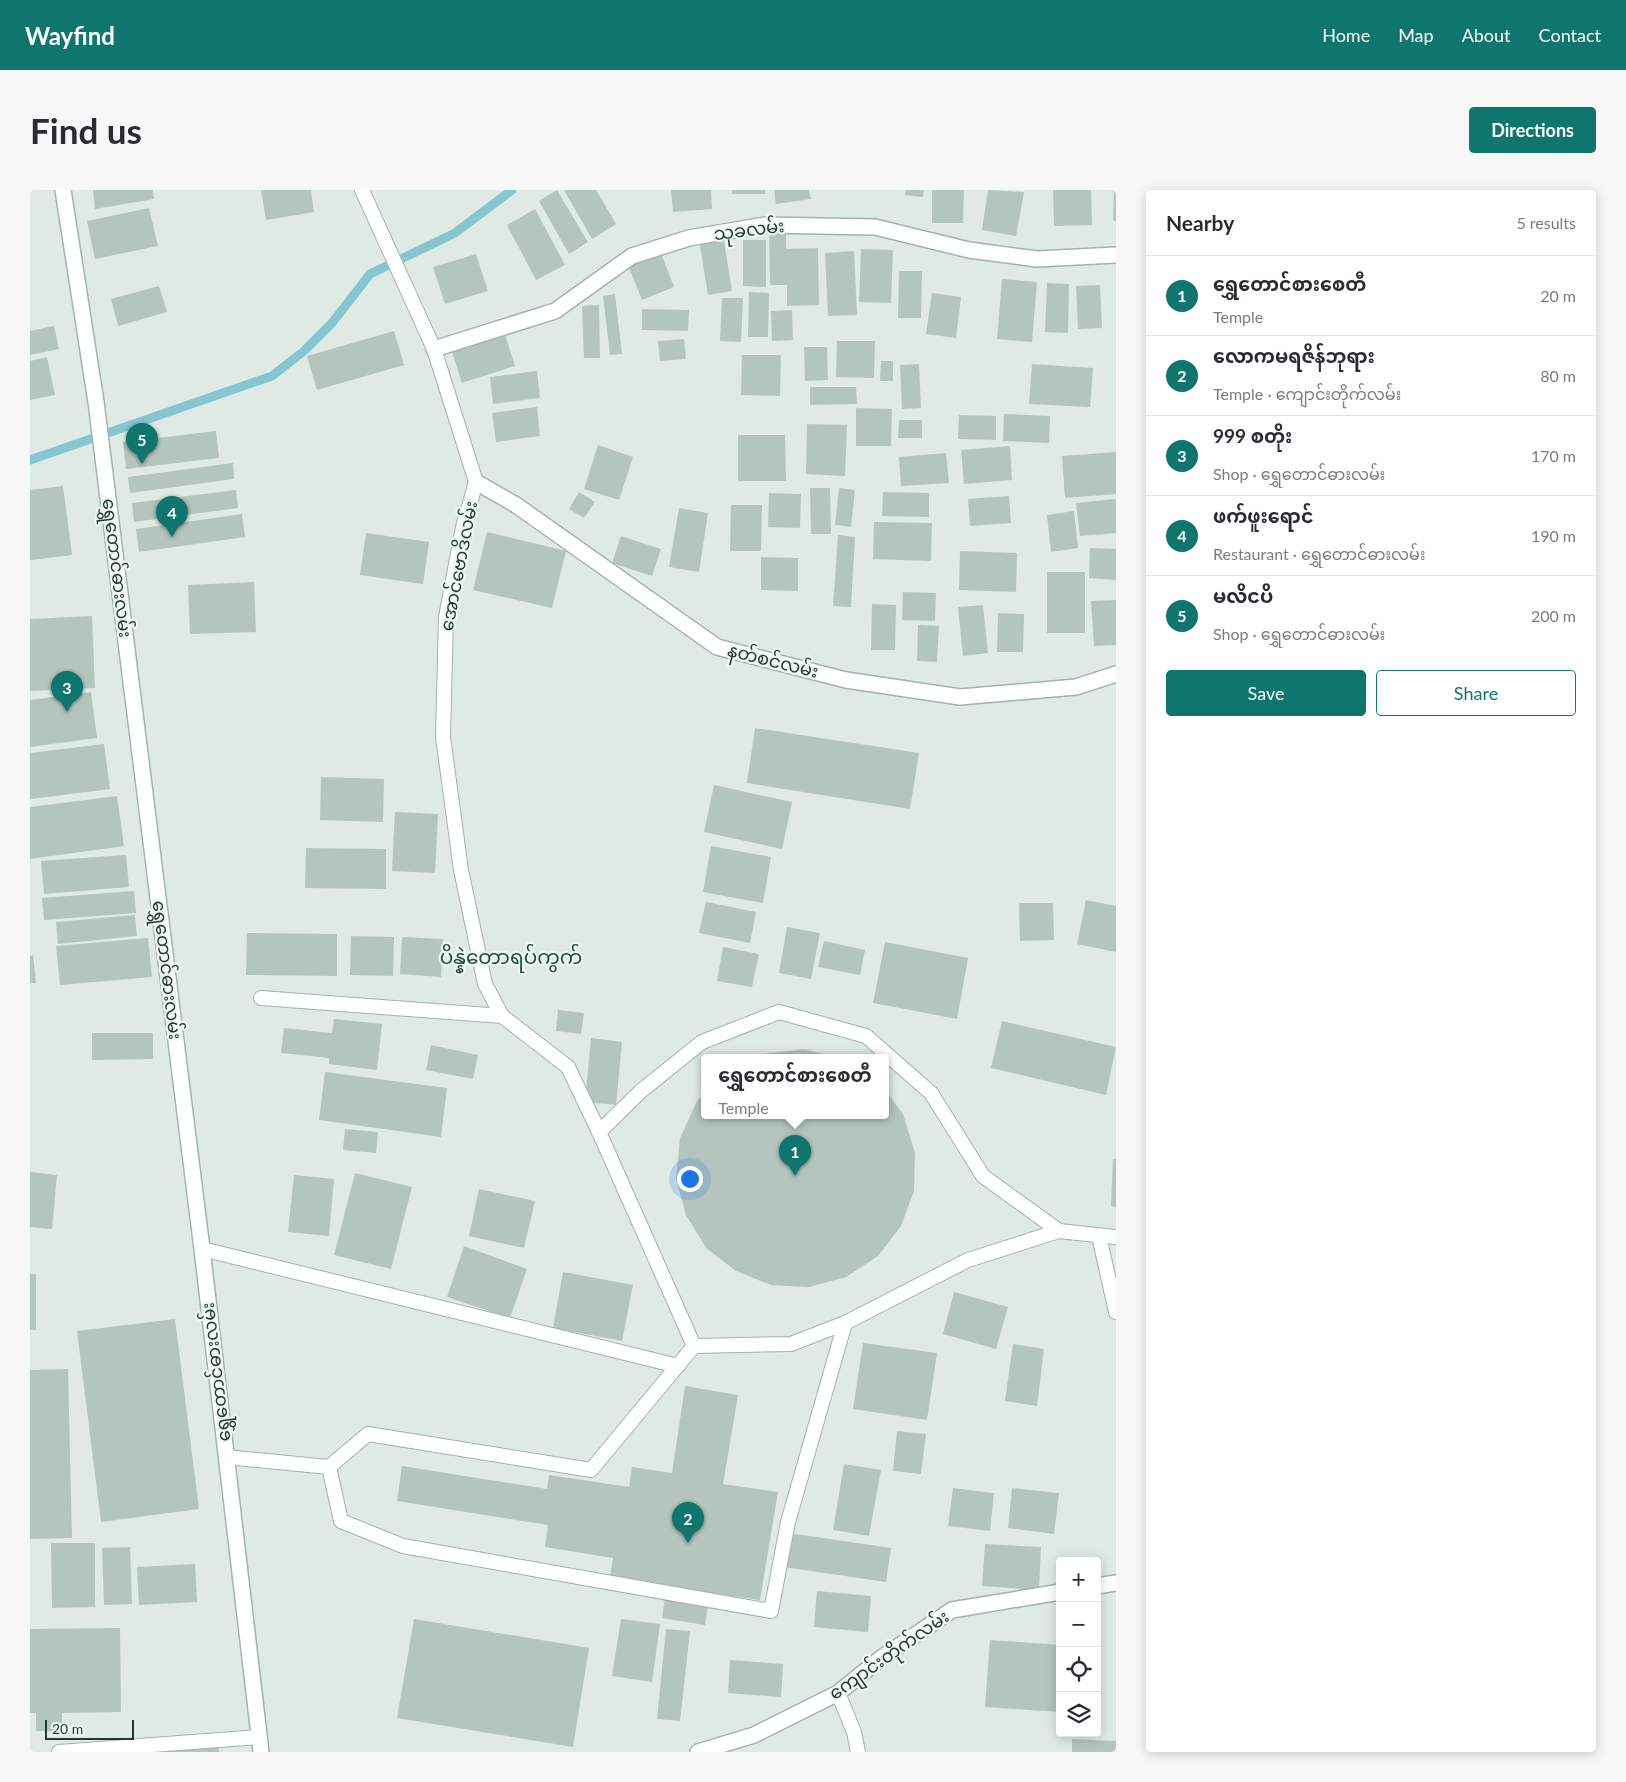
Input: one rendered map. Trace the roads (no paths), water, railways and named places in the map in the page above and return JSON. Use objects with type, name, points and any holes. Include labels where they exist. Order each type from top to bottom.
[{"type":"street","name":"ရွှေတောင်ဓားလမ်း","points":[[62,190],[96,402],[202,1249],[260,1745]]},
{"type":"street","name":"သုခလမ်း","points":[[434,349],[555,311],[632,256],[690,238],[765,225],[875,227],[969,250],[1037,258],[1116,255]]},
{"type":"street","name":"နတ်စင်လမ်း","points":[[476,482],[516,505],[717,647],[846,680],[960,697],[1076,687],[1116,674]]},
{"type":"street","points":[[1101,1585],[1116,1583]]},
{"type":"street","name":"ကျောင်းတိုက်လမ်း","points":[[698,1752],[754,1735],[838,1693],[880,1660],[952,1610],[1056,1593]]},
{"type":"lane","name":"အောင်ဗောဒိလမ်း","points":[[362,190],[434,349],[476,482],[464,528],[446,617],[442,737],[461,870],[485,984],[502,1016]]},
{"type":"lane","points":[[261,998],[502,1016],[568,1067],[694,1346]]},
{"type":"lane","points":[[599,1132],[641,1091],[702,1042],[779,1012],[866,1036],[886,1054]]},
{"type":"lane","points":[[889,1056],[930,1093],[983,1176],[1059,1231]]},
{"type":"lane","points":[[694,1346],[791,1344],[845,1323],[968,1260],[1059,1231],[1116,1237]]},
{"type":"lane","points":[[1099,1236],[1116,1312]]},
{"type":"lane","points":[[202,1249],[678,1366]]},
{"type":"lane","points":[[329,1467],[342,1521],[403,1546],[771,1611],[788,1522],[845,1323]]},
{"type":"lane","points":[[226,1457],[329,1467],[368,1434],[591,1470],[694,1346]]},
{"type":"lane","points":[[838,1693],[854,1732],[858,1752]]},
{"type":"lane","points":[[59,1752],[260,1745]]},
{"type":"waterway","points":[[30,460],[272,376],[304,351],[332,323],[370,274],[455,233],[512,190]]},
{"type":"place","name":"မလိငပိ","points":[[142,464]]},
{"type":"place","name":"ဖက်ဖူးရောင်","points":[[172,537]]},
{"type":"place","name":"999 စတိုး","points":[[67,712]]},
{"type":"place","name":"ရွှေတောင်စားစေတီ","points":[[795,1176]]},
{"type":"place","name":"လောကမရဇိန်ဘုရား","points":[[688,1543]]},
{"type":"district","name":"ပိန္နဲတောရပ်ကွက်","points":[[511,957]]}]
